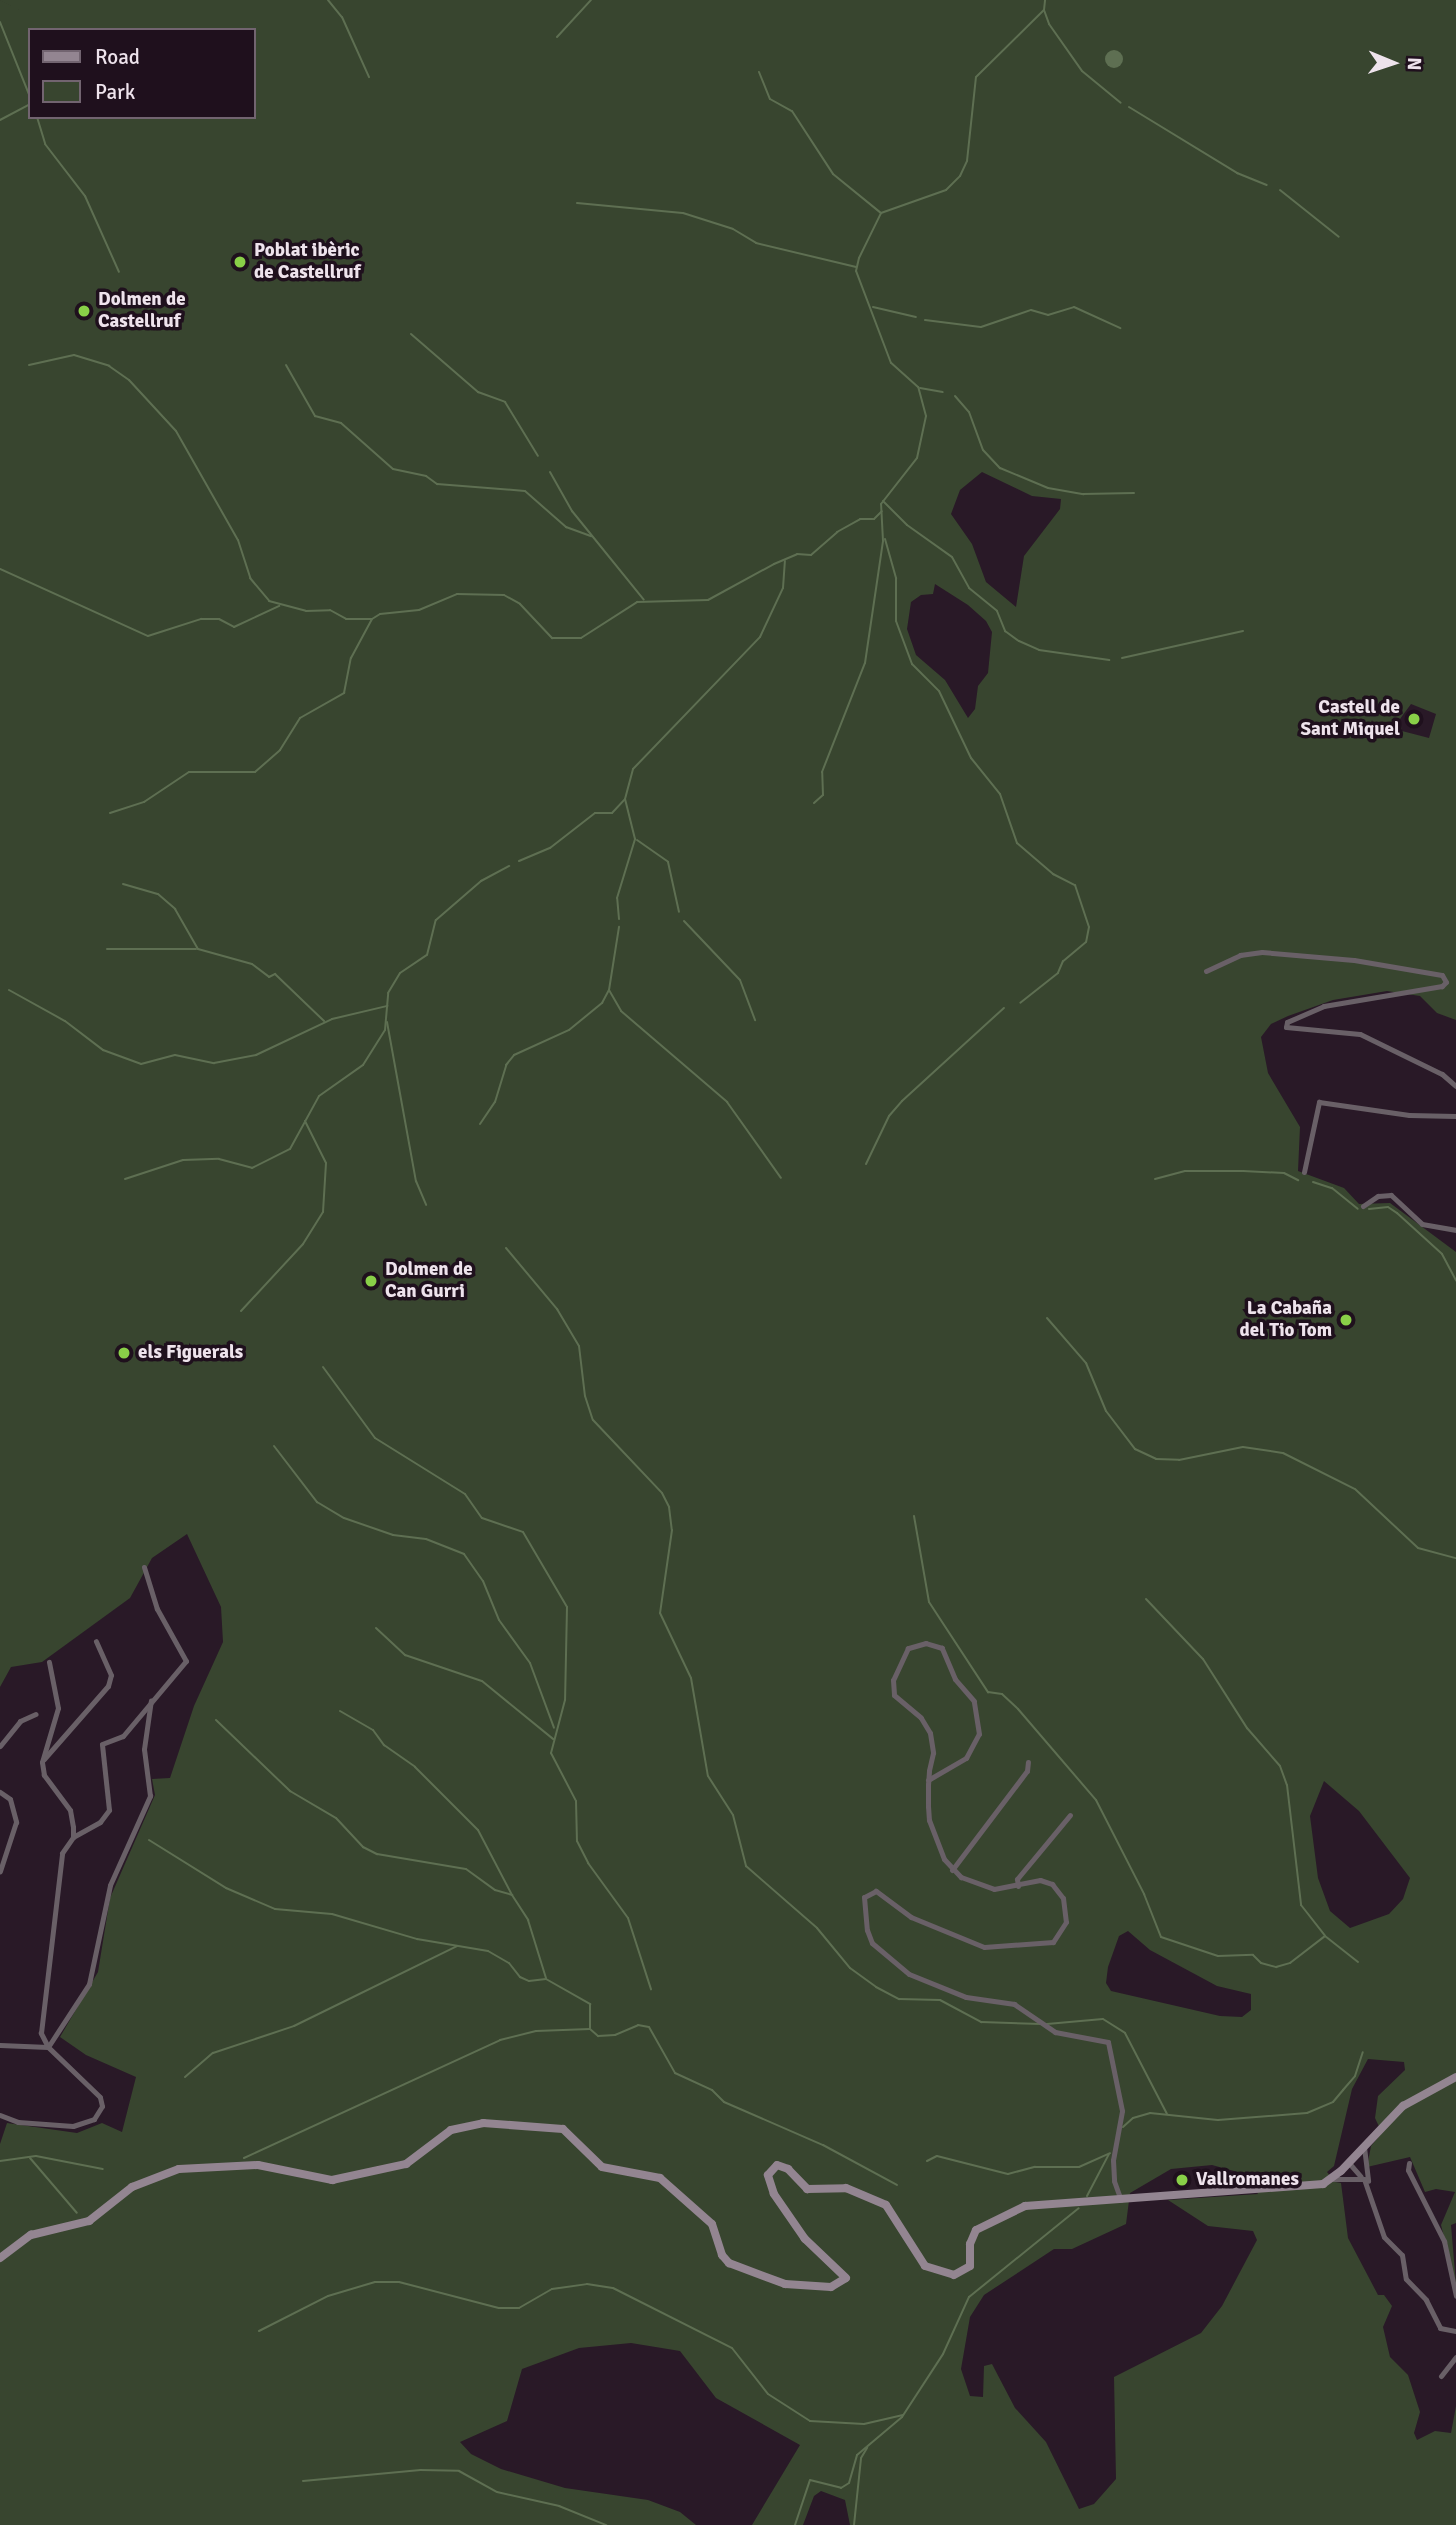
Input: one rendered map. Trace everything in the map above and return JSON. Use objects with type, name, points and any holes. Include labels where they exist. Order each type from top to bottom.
[{"type":"main road","points":[[0,2258],[31,2235],[89,2221],[139,2183],[184,2167],[258,2165],[332,2180],[406,2164],[451,2130],[477,2123],[563,2129],[602,2167],[660,2178],[712,2224],[722,2255],[729,2263],[798,2286],[836,2286],[845,2281],[846,2274],[813,2248],[774,2194],[768,2175],[777,2165],[788,2169],[807,2189],[846,2188],[886,2205],[897,2216],[918,2257],[930,2269],[947,2275],[968,2270],[976,2230],[1017,2208],[1307,2187],[1332,2179],[1351,2166],[1364,2147],[1403,2106],[1456,2077]]},
{"type":"street","points":[[1206,971],[1240,955],[1262,951],[1353,960],[1442,975],[1446,982],[1442,986],[1324,1006],[1287,1022],[1286,1027],[1360,1034],[1442,1074],[1456,1086]]},
{"type":"street","points":[[1304,1172],[1319,1102],[1409,1115],[1456,1116]]},
{"type":"street","points":[[1363,1206],[1378,1196],[1391,1195],[1422,1224],[1456,1230]]},
{"type":"street","points":[[0,2115],[18,2122],[73,2126],[100,2114],[100,2097],[48,2047],[41,2033],[62,1853],[72,1837],[100,1822],[109,1811],[102,1744],[123,1736],[151,1700],[180,1672],[186,1657],[157,1609],[144,1567]]},
{"type":"street","points":[[41,1762],[108,1686],[111,1675],[96,1641]]},
{"type":"street","points":[[928,1780],[966,1758],[979,1734],[974,1701],[955,1679],[942,1648],[926,1643],[908,1648],[893,1680],[894,1695],[921,1718],[930,1733],[928,1780],[929,1820],[952,1870],[994,1889],[1046,1881],[1061,1893],[1066,1922],[1053,1942],[990,1948],[971,1944],[911,1917],[876,1891],[864,1897],[867,1930],[873,1943],[909,1974],[966,1997],[1014,2004],[1055,2032],[1108,2042],[1122,2111],[1113,2160],[1114,2181],[1121,2200]]},
{"type":"street","points":[[49,1661],[58,1708],[41,1762],[44,1775],[70,1810],[72,1837]]},
{"type":"street","points":[[48,2047],[89,1984],[110,1885],[150,1796],[144,1749],[151,1700]]},
{"type":"street","points":[[0,1746],[20,1721],[36,1714]]},
{"type":"street","points":[[952,1870],[1027,1771],[1028,1762]]},
{"type":"street","points":[[0,1792],[9,1799],[16,1822],[0,1871]]},
{"type":"street","points":[[1018,1886],[1017,1879],[1070,1815]]},
{"type":"street","points":[[0,2045],[48,2047]]},
{"type":"street","points":[[1364,2147],[1369,2188],[1382,2232],[1402,2255],[1406,2279],[1426,2300],[1440,2328],[1456,2332]]},
{"type":"street","points":[[1364,2161],[1351,2166],[1369,2188]]},
{"type":"street","points":[[1409,2163],[1408,2170],[1444,2241],[1456,2296]]},
{"type":"street","points":[[1332,2179],[1364,2179]]},
{"type":"street","points":[[1441,2376],[1456,2357]]},
{"type":"green space","points":[[0,0],[1456,0],[1456,1020],[1437,1013],[1420,996],[1387,991],[1333,1000],[1288,1016],[1271,1024],[1261,1037],[1268,1073],[1300,1127],[1298,1171],[1344,1188],[1359,1204],[1390,1203],[1456,1252],[1456,2223],[1451,2225],[1456,2284],[1441,2225],[1455,2192],[1436,2189],[1425,2192],[1410,2157],[1367,2167],[1371,2146],[1382,2133],[1375,2118],[1378,2096],[1405,2070],[1404,2062],[1368,2059],[1352,2089],[1334,2166],[1327,2172],[1335,2182],[1341,2183],[1348,2238],[1378,2295],[1384,2295],[1392,2306],[1383,2327],[1390,2357],[1408,2375],[1420,2412],[1414,2433],[1417,2440],[1435,2431],[1451,2433],[1456,2406],[1456,2525],[850,2525],[845,2500],[821,2491],[814,2496],[803,2525],[752,2525],[800,2445],[716,2398],[680,2351],[631,2343],[579,2348],[522,2369],[507,2421],[460,2442],[471,2454],[501,2469],[565,2488],[648,2500],[680,2512],[696,2525],[0,2525],[0,2144],[7,2123],[77,2133],[102,2123],[122,2132],[136,2077],[86,2055],[60,2037],[98,1972],[110,1898],[155,1795],[152,1779],[170,1778],[194,1706],[223,1642],[221,1607],[187,1534],[152,1558],[130,1598],[42,1662],[11,1667],[0,1687]],"holes":[[[982,472],[1032,496],[1061,499],[1060,509],[1024,556],[1016,607],[986,582],[972,544],[951,514],[960,490]],[[935,584],[968,605],[986,621],[992,632],[988,673],[978,686],[975,709],[968,718],[945,680],[916,655],[907,629],[911,602],[921,595],[933,594]],[[1411,704],[1436,714],[1429,738],[1402,731],[1400,719]],[[1324,1781],[1359,1811],[1410,1878],[1403,1899],[1389,1914],[1350,1928],[1330,1911],[1318,1878],[1310,1816]],[[1128,1931],[1150,1950],[1217,1986],[1251,1994],[1251,2010],[1242,2017],[1220,2016],[1111,1991],[1106,1983],[1108,1967],[1119,1936]],[[1212,2165],[1245,2174],[1258,2194],[1168,2200],[1208,2226],[1253,2231],[1257,2240],[1222,2306],[1201,2333],[1114,2377],[1116,2479],[1094,2504],[1079,2509],[1046,2442],[1015,2408],[992,2364],[984,2366],[983,2397],[970,2396],[961,2369],[970,2317],[984,2295],[1054,2249],[1072,2249],[1126,2224],[1130,2193],[1171,2169]]]},
{"type":"shaded area","points":[[1114,50],[1120,53],[1123,59],[1120,65],[1114,68],[1108,65],[1105,59],[1108,53]]},
{"type":"waterway","points":[[328,0],[342,17],[369,77]]},
{"type":"waterway","points":[[557,37],[591,0]]},
{"type":"waterway","points":[[814,803],[823,795],[822,772],[865,663],[883,541],[881,504],[917,458],[926,416],[918,387],[891,363],[856,271],[859,258],[881,213],[946,190],[960,176],[967,161],[976,77],[1044,10],[1045,0]]},
{"type":"waterway","points":[[1044,10],[1049,24],[1082,71],[1121,103]]},
{"type":"waterway","points":[[0,22],[28,92]]},
{"type":"waterway","points":[[759,72],[770,99],[792,111],[833,174],[881,213]]},
{"type":"waterway","points":[[0,120],[28,105]]},
{"type":"waterway","points":[[1129,107],[1237,173],[1267,185]]},
{"type":"waterway","points":[[38,119],[45,144],[85,196],[119,272]]},
{"type":"waterway","points":[[1280,190],[1339,237]]},
{"type":"waterway","points":[[577,203],[683,213],[733,229],[756,243],[856,267]]},
{"type":"waterway","points":[[873,307],[916,317]]},
{"type":"waterway","points":[[925,320],[981,327],[1031,310],[1048,315],[1074,307],[1120,328]]},
{"type":"waterway","points":[[411,334],[478,392],[505,402],[538,456]]},
{"type":"waterway","points":[[29,365],[74,355],[109,366],[129,380],[176,431],[238,540],[250,578],[269,601],[306,611],[330,610],[346,619],[372,619]]},
{"type":"waterway","points":[[286,365],[315,416],[341,423],[393,469],[426,476],[437,484],[525,491],[566,527],[591,536]]},
{"type":"waterway","points":[[920,388],[943,392]]},
{"type":"waterway","points":[[955,396],[969,412],[983,450],[1000,468],[1048,488],[1083,494],[1134,493]]},
{"type":"waterway","points":[[550,472],[572,511],[644,600]]},
{"type":"waterway","points":[[883,501],[907,525],[952,557],[969,588],[997,611],[1005,631],[1019,641],[1039,650],[1109,660]]},
{"type":"waterway","points":[[110,813],[144,802],[189,772],[255,772],[280,750],[300,718],[344,693],[351,658],[372,619],[380,614],[419,610],[457,594],[504,595],[520,604],[552,638],[581,638],[637,602],[708,600],[774,564],[797,554],[811,555],[837,532],[860,519],[874,519],[882,511]]},
{"type":"waterway","points":[[885,539],[896,578],[896,621],[912,664],[939,691],[971,758],[1000,794],[1017,843],[1053,874],[1075,885],[1089,927],[1086,942],[1063,961],[1058,973],[1020,1003]]},
{"type":"waterway","points":[[519,861],[550,848],[595,813],[612,813],[625,799],[633,769],[760,637],[783,588],[785,561]]},
{"type":"waterway","points":[[0,569],[148,636],[201,619],[219,619],[234,627],[279,606]]},
{"type":"waterway","points":[[1122,658],[1243,631]]},
{"type":"waterway","points":[[619,919],[617,898],[635,839],[625,799]]},
{"type":"waterway","points":[[637,840],[668,862],[679,912]]},
{"type":"waterway","points":[[125,1179],[183,1160],[219,1159],[252,1168],[290,1149],[319,1096],[363,1065],[385,1030],[388,993],[400,973],[427,955],[436,920],[481,881],[509,866]]},
{"type":"waterway","points":[[123,884],[158,894],[175,909],[198,949],[252,964],[269,977],[275,974],[324,1021]]},
{"type":"waterway","points":[[684,921],[740,980],[755,1020]]},
{"type":"waterway","points":[[480,1124],[495,1102],[506,1065],[514,1055],[569,1030],[602,1003],[609,990],[619,927]]},
{"type":"waterway","points":[[107,949],[196,949]]},
{"type":"waterway","points":[[9,990],[65,1021],[103,1050],[141,1064],[175,1055],[214,1063],[256,1055],[332,1019],[387,1006]]},
{"type":"waterway","points":[[609,990],[621,1011],[727,1102],[781,1178]]},
{"type":"waterway","points":[[866,1164],[889,1116],[902,1101],[1004,1008]]},
{"type":"waterway","points":[[387,1022],[416,1181],[426,1205]]},
{"type":"waterway","points":[[241,1311],[303,1244],[323,1212],[326,1163],[305,1121]]},
{"type":"waterway","points":[[1155,1179],[1185,1171],[1243,1171],[1284,1173],[1298,1180]]},
{"type":"waterway","points":[[1313,1182],[1332,1188],[1358,1209]]},
{"type":"waterway","points":[[1369,1209],[1388,1207],[1397,1213],[1442,1254],[1456,1280]]},
{"type":"waterway","points":[[506,1248],[557,1309],[579,1346],[585,1396],[593,1420],[662,1493],[669,1507],[672,1530],[660,1613],[691,1678],[708,1776],[733,1815],[746,1866],[817,1928],[850,1968],[876,1987],[899,1999],[940,2000],[981,2022],[1041,2024]]},
{"type":"waterway","points":[[1047,1318],[1086,1363],[1106,1411],[1135,1449],[1156,1459],[1179,1460],[1243,1447],[1283,1453],[1355,1489],[1418,1548],[1456,1558]]},
{"type":"waterway","points":[[323,1367],[375,1438],[465,1494],[482,1518],[523,1532],[567,1607],[565,1700],[551,1753],[576,1801],[577,1841],[588,1863],[628,1918],[651,1989]]},
{"type":"waterway","points":[[274,1446],[317,1502],[344,1518],[393,1535],[426,1539],[464,1554],[483,1581],[499,1620],[530,1663],[554,1728]]},
{"type":"waterway","points":[[914,1516],[929,1602],[988,1692],[1002,1694],[1018,1709],[1096,1800],[1144,1894],[1161,1937],[1218,1956],[1253,1955],[1261,1963],[1276,1967],[1290,1963],[1325,1936]]},
{"type":"waterway","points":[[1146,1599],[1203,1659],[1247,1728],[1280,1766],[1287,1785],[1301,1905],[1325,1936],[1358,1962]]},
{"type":"waterway","points":[[376,1628],[405,1655],[482,1681],[553,1739]]},
{"type":"waterway","points":[[340,1711],[373,1730],[384,1745],[415,1767],[478,1830],[512,1895]]},
{"type":"waterway","points":[[216,1720],[290,1791],[336,1818],[363,1847],[377,1854],[466,1869],[495,1890],[512,1895],[528,1920],[546,1978]]},
{"type":"waterway","points":[[149,1840],[226,1888],[275,1909],[332,1914],[417,1939],[488,1951],[509,1963],[520,1977],[529,1981],[546,1979],[590,2004],[590,2029],[598,2036],[615,2035],[638,2025],[649,2027],[675,2073],[712,2090],[724,2102],[823,2145],[897,2185]]},
{"type":"waterway","points":[[185,2077],[213,2053],[294,2026],[457,1946]]},
{"type":"waterway","points":[[1047,2024],[1103,2019],[1125,2033],[1167,2114]]},
{"type":"waterway","points":[[244,2158],[500,2040],[536,2031],[590,2029]]},
{"type":"waterway","points":[[1123,2127],[1133,2118],[1150,2113],[1218,2120],[1307,2113],[1333,2102],[1355,2076],[1363,2052]]},
{"type":"waterway","points":[[927,2161],[937,2156],[1008,2174],[1035,2167],[1079,2167],[1110,2153]]},
{"type":"waterway","points":[[1087,2196],[1109,2154]]},
{"type":"waterway","points":[[0,2161],[36,2156],[103,2169]]},
{"type":"waterway","points":[[30,2158],[77,2213]]},
{"type":"waterway","points":[[795,2525],[810,2480],[841,2488],[849,2483],[857,2455],[902,2417],[943,2354],[969,2297],[1079,2208]]},
{"type":"waterway","points":[[259,2331],[328,2296],[375,2282],[399,2282],[499,2308],[519,2308],[552,2289],[587,2284],[613,2288],[732,2348],[768,2394],[810,2421],[864,2424],[903,2415]]},
{"type":"waterway","points":[[854,2525],[861,2458],[867,2448]]},
{"type":"waterway","points":[[303,2481],[420,2470],[459,2471],[497,2492],[559,2506],[606,2525]]},
{"type":"place","name":"Poblat ibèric de Castellruf","points":[[240,262]]},
{"type":"place","name":"Dolmen de Castellruf","points":[[84,311]]},
{"type":"place","name":"Castell de Sant Miquel","points":[[1414,719]]},
{"type":"place","name":"Dolmen de Can Gurri","points":[[371,1281]]},
{"type":"place","name":"La Cabaña del Tio Tom","points":[[1346,1320]]},
{"type":"place","name":"els Figuerals","points":[[124,1353]]},
{"type":"place","name":"Vallromanes","points":[[1182,2180]]}]
